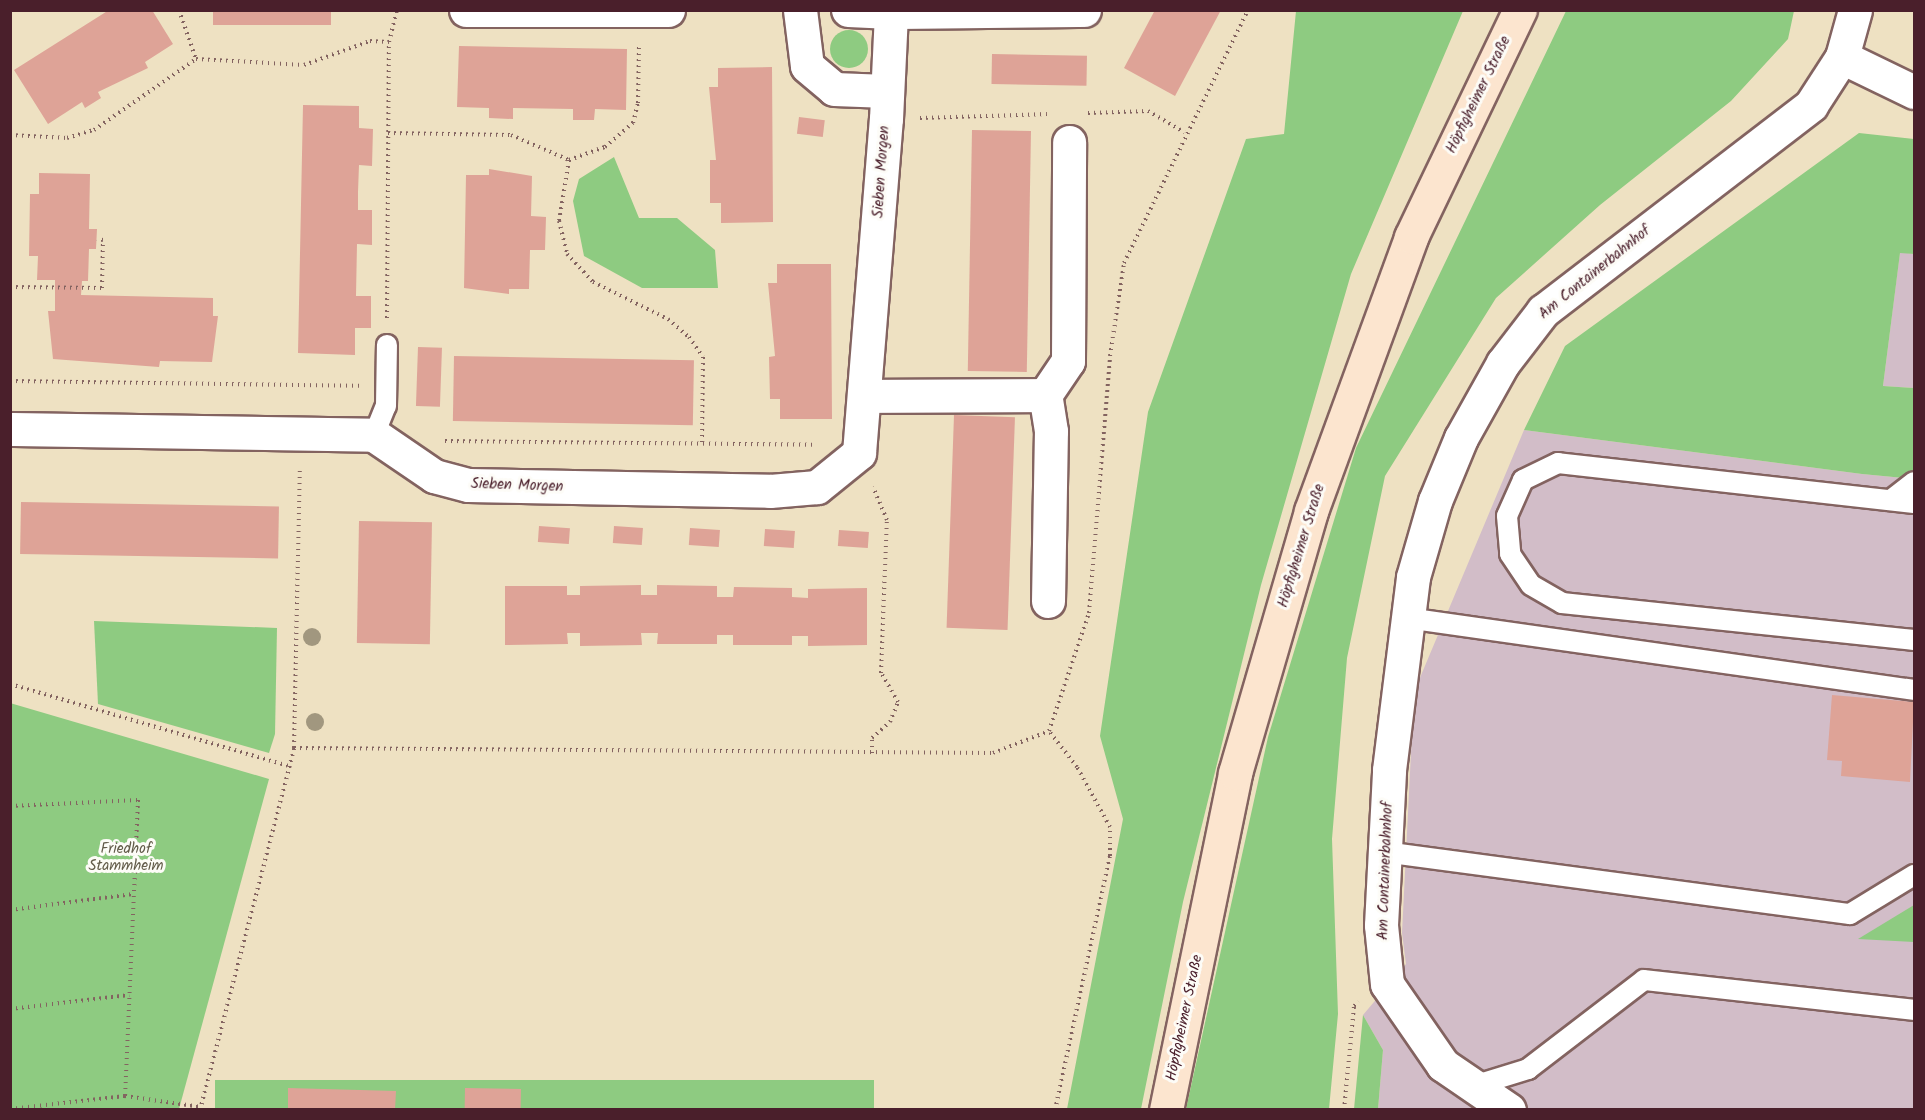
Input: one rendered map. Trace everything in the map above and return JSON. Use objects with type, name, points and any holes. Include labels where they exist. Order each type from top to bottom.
[{"type":"main road","name":"Höpfigheimer Straße","points":[[1166,1110],[1235,772],[1311,511],[1410,237],[1520,10]]},
{"type":"street","points":[[466,10],[668,10]]},
{"type":"street","points":[[800,10],[807,66],[834,90],[887,105]]},
{"type":"street","points":[[848,10],[891,12],[1084,10]]},
{"type":"street","name":"Am Containerbahnhof","points":[[1509,1110],[1470,1088],[1443,1065],[1388,984],[1381,925],[1384,852],[1407,618],[1435,501],[1461,438],[1503,363],[1536,320],[1772,139],[1811,105],[1842,57],[1855,10]]},
{"type":"street","name":"Sieben Morgen","points":[[374,435],[434,476],[468,485],[770,491],[817,487],[860,443],[866,396],[887,105],[891,12]]},
{"type":"street","points":[[1842,57],[1914,92]]},
{"type":"street","points":[[1048,601],[1051,431],[1045,395],[1068,362],[1073,127]]},
{"type":"street","points":[[866,396],[1045,395]]},
{"type":"street","points":[[10,429],[374,435]]},
{"type":"lane","points":[[374,435],[386,406],[387,345]]},
{"type":"lane","points":[[1914,503],[1558,463],[1523,480],[1507,516],[1510,554],[1531,585],[1562,603],[1914,640]]},
{"type":"lane","points":[[1891,500],[1914,482]]},
{"type":"lane","points":[[1407,618],[1914,690]]},
{"type":"lane","points":[[1384,852],[1850,914],[1914,875]]},
{"type":"lane","points":[[1470,1088],[1528,1069],[1644,980],[1914,1010]]},
{"type":"path","points":[[179,10],[196,59]]},
{"type":"path","points":[[387,345],[389,42],[397,10]]},
{"type":"path","points":[[294,748],[993,753],[1049,731],[1089,613],[1110,356],[1124,263],[1184,132],[1248,10]]},
{"type":"path","points":[[388,133],[511,135],[569,160],[605,147],[633,123],[638,104],[639,11]]},
{"type":"path","points":[[10,135],[67,138],[94,130],[196,59],[304,65],[370,41],[389,42]]},
{"type":"path","points":[[887,105],[1053,114]]},
{"type":"path","points":[[1073,127],[1148,111],[1184,132]]},
{"type":"path","points":[[569,160],[559,221],[567,254],[593,282],[668,319],[689,337],[703,357],[702,441]]},
{"type":"path","points":[[10,287],[102,288],[103,240],[97,239]]},
{"type":"path","points":[[10,381],[386,386]]},
{"type":"path","points":[[10,1109],[125,1096],[200,1108],[294,748],[301,432]]},
{"type":"path","points":[[438,441],[702,441],[786,447],[860,443],[887,520],[881,673],[898,702],[890,722],[872,738],[872,753]]},
{"type":"path","points":[[10,684],[290,766]]},
{"type":"path","points":[[1049,731],[1077,767],[1110,827],[1110,856],[1056,1110]]},
{"type":"path","points":[[10,806],[138,800],[125,1096]]},
{"type":"path","points":[[10,910],[134,894]]},
{"type":"path","points":[[1344,1110],[1354,1006],[1388,984]]},
{"type":"path","points":[[10,1009],[129,995]]},
{"type":"shaded area","points":[[1900,252],[1914,254],[1914,388],[1883,386]]},
{"type":"shaded area","points":[[1524,430],[1862,474],[1904,478],[1914,469],[1914,1109],[1378,1109],[1383,1050],[1363,1015],[1406,964],[1402,933],[1414,692]]},
{"type":"green space","points":[[1296,11],[1463,11],[1351,274],[1261,585],[1183,902],[1141,1109],[1067,1109],[1123,819],[1100,736],[1148,412],[1246,139],[1284,134]]},
{"type":"green space","points":[[1566,11],[1794,11],[1788,39],[1731,101],[1600,205],[1496,298],[1385,476],[1347,658],[1332,839],[1338,1014],[1329,1109],[1186,1109],[1268,737],[1356,448]]},
{"type":"green space","points":[[849,30],[856,31],[862,36],[867,42],[867,56],[862,62],[856,67],[849,68],[842,67],[836,62],[831,56],[830,49],[831,42],[836,36],[842,31]]},
{"type":"green space","points":[[1859,133],[1914,139],[1914,254],[1900,253],[1883,386],[1914,388],[1914,469],[1904,478],[1524,430],[1565,346]]},
{"type":"green space","points":[[614,157],[639,218],[677,218],[715,250],[718,288],[642,288],[584,256],[573,201],[579,179]]},
{"type":"green space","points":[[94,621],[277,628],[275,734],[269,753],[98,704]]},
{"type":"green space","name":"Friedhof Stammheim","points":[[10,703],[269,779],[179,1109],[11,1109]]},
{"type":"green space","points":[[1914,905],[1914,942],[1858,939]]},
{"type":"green space","points":[[1363,1015],[1383,1050],[1378,1109],[1354,1109]]},
{"type":"green space","points":[[215,1080],[874,1080],[874,1110],[215,1110]]},
{"type":"building","points":[[109,10],[152,10],[173,44],[145,62],[148,68],[98,92],[101,98],[85,108],[82,102],[48,124],[14,70]]},
{"type":"building","points":[[213,10],[331,10],[331,25],[213,25]]},
{"type":"building","points":[[1155,10],[1221,10],[1175,96],[1124,68]]},
{"type":"building","points":[[459,46],[627,49],[626,110],[595,109],[594,120],[573,120],[573,109],[513,108],[513,119],[489,118],[489,108],[457,107]]},
{"type":"building","points":[[992,54],[1087,56],[1086,86],[991,84]]},
{"type":"building","points":[[772,67],[773,222],[721,223],[721,203],[710,203],[710,160],[716,160],[709,87],[718,87],[718,68]]},
{"type":"building","points":[[303,105],[359,106],[359,128],[373,129],[372,166],[359,165],[358,192],[358,210],[372,210],[372,245],[357,244],[356,296],[371,296],[371,328],[355,328],[355,355],[298,353]]},
{"type":"building","points":[[799,117],[825,120],[823,137],[797,134]]},
{"type":"building","points":[[972,130],[1031,131],[1027,372],[968,371]]},
{"type":"building","points":[[489,169],[532,176],[531,216],[546,217],[545,250],[530,250],[529,289],[509,289],[509,294],[464,288],[466,175],[489,175]]},
{"type":"building","points":[[39,173],[90,174],[89,229],[97,229],[96,249],[89,249],[88,281],[82,281],[81,295],[213,298],[213,316],[218,316],[212,362],[160,361],[159,367],[53,359],[48,311],[55,311],[55,280],[37,280],[38,256],[29,256],[30,194],[39,194]]},
{"type":"building","points":[[777,264],[831,264],[832,419],[780,419],[780,399],[770,399],[769,357],[775,356],[768,283],[777,283]]},
{"type":"building","points":[[418,347],[442,348],[440,407],[416,406]]},
{"type":"building","points":[[454,356],[694,360],[693,425],[453,421]]},
{"type":"building","points":[[954,415],[1015,417],[1008,630],[947,628]]},
{"type":"building","points":[[21,502],[279,507],[278,558],[20,554]]},
{"type":"building","points":[[359,521],[432,522],[430,644],[357,643]]},
{"type":"building","points":[[539,526],[570,528],[569,544],[538,542]]},
{"type":"building","points":[[614,526],[643,528],[642,545],[613,543]]},
{"type":"building","points":[[690,528],[720,530],[719,547],[689,545]]},
{"type":"building","points":[[765,529],[795,531],[794,548],[764,546]]},
{"type":"building","points":[[839,530],[869,532],[868,548],[838,546]]},
{"type":"building","points":[[641,585],[641,595],[657,595],[657,585],[717,586],[717,597],[733,597],[734,587],[792,588],[792,597],[808,598],[808,589],[867,588],[867,645],[808,646],[808,636],[792,636],[792,645],[733,645],[733,635],[717,635],[717,644],[657,644],[658,633],[641,633],[642,645],[580,646],[580,633],[567,633],[568,644],[505,645],[505,586],[567,586],[567,595],[580,595],[580,586]]},
{"type":"building","points":[[1832,695],[1914,702],[1910,782],[1841,776],[1842,761],[1827,760]]},
{"type":"building","points":[[288,1088],[396,1091],[395,1110],[288,1110]]},
{"type":"building","points":[[465,1088],[521,1089],[521,1110],[465,1110]]}]
